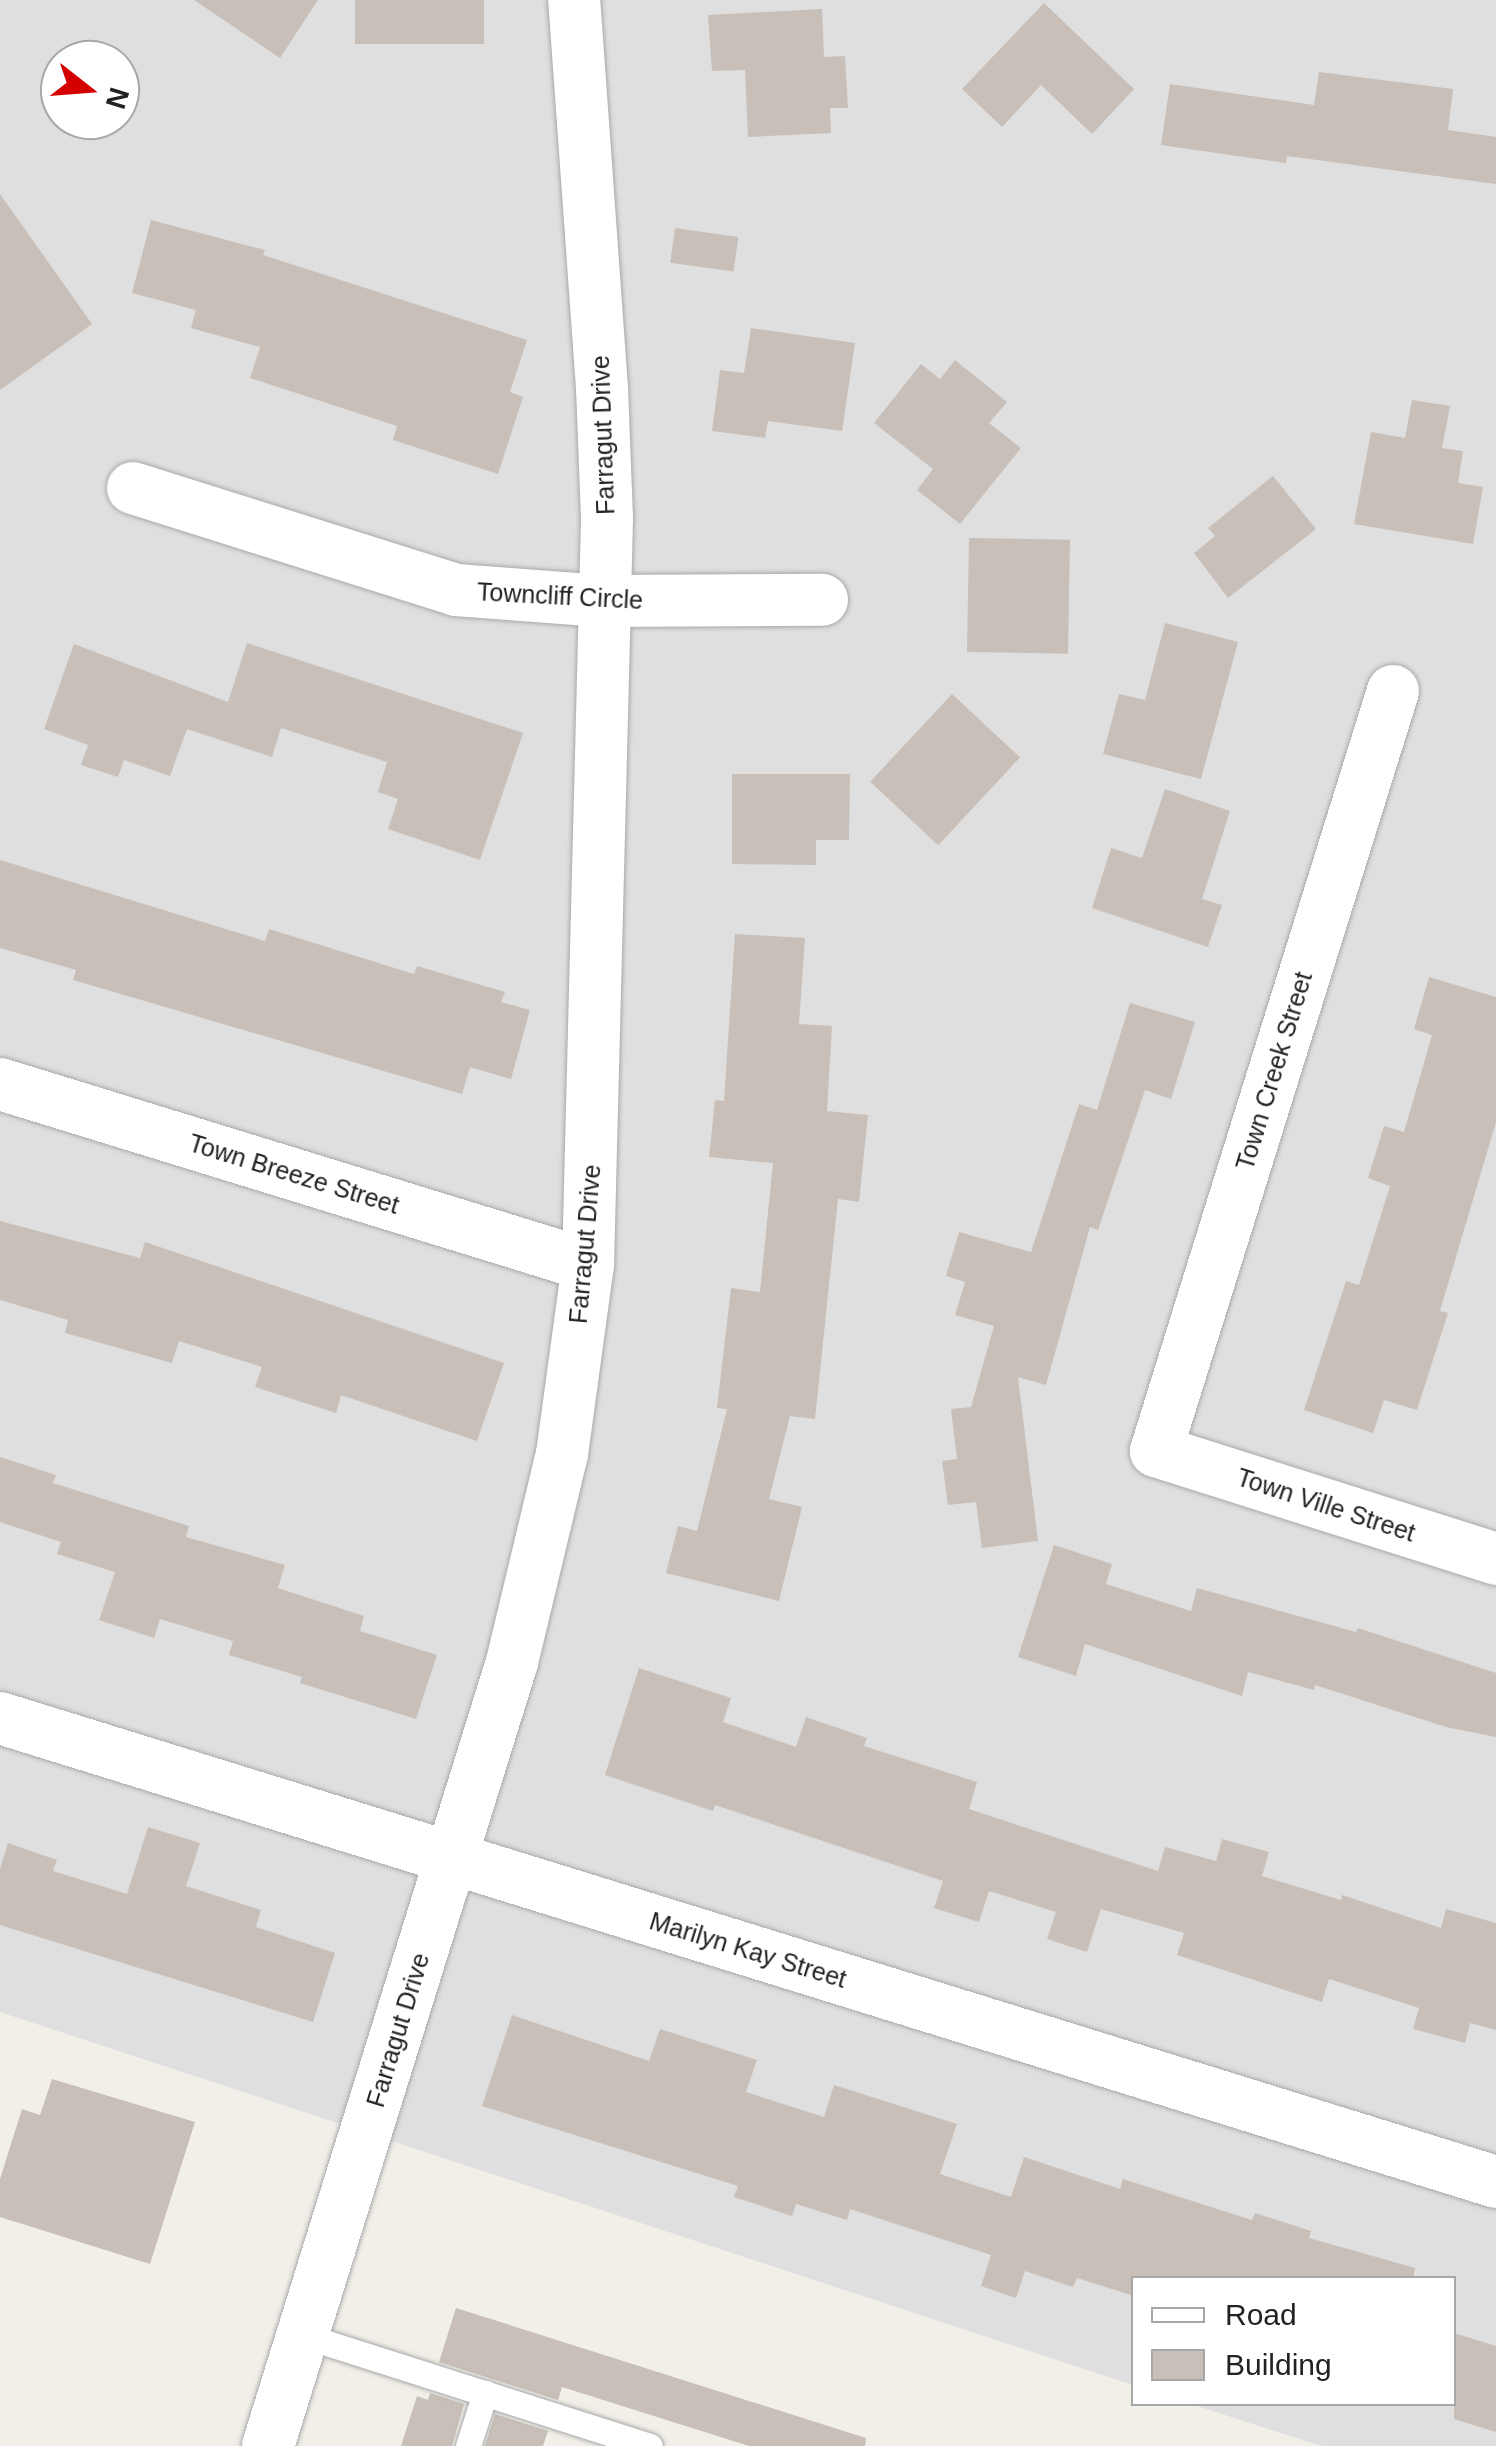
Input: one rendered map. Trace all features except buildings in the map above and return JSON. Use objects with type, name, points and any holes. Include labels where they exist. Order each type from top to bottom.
[{"type":"street","name":"Farragut Drive","points":[[268,2446],[512,1662],[562,1454],[588,1265],[607,518],[602,388],[574,0]]},
{"type":"street","name":"Towncliff Circle","points":[[134,488],[456,590],[603,601],[822,600]]},
{"type":"street","name":"Town Creek Street","points":[[1156,1452],[1392,691]]},
{"type":"street","name":"Town Breeze Street","points":[[0,1084],[588,1265]]},
{"type":"street","name":"Town Ville Street","points":[[1156,1452],[1496,1559]]},
{"type":"street","name":"Marilyn Kay Street","points":[[0,1718],[1496,2182]]},
{"type":"lane","points":[[302,2336],[485,2394],[577,2435],[650,2446]]},
{"type":"lane","points":[[468,2446],[485,2394]]},
{"type":"shaded area","points":[[0,0],[1496,0],[1496,2446],[1321,2446],[1197,2406],[1456,2406],[1456,2276],[1131,2276],[1131,2384],[0,2012]]}]
